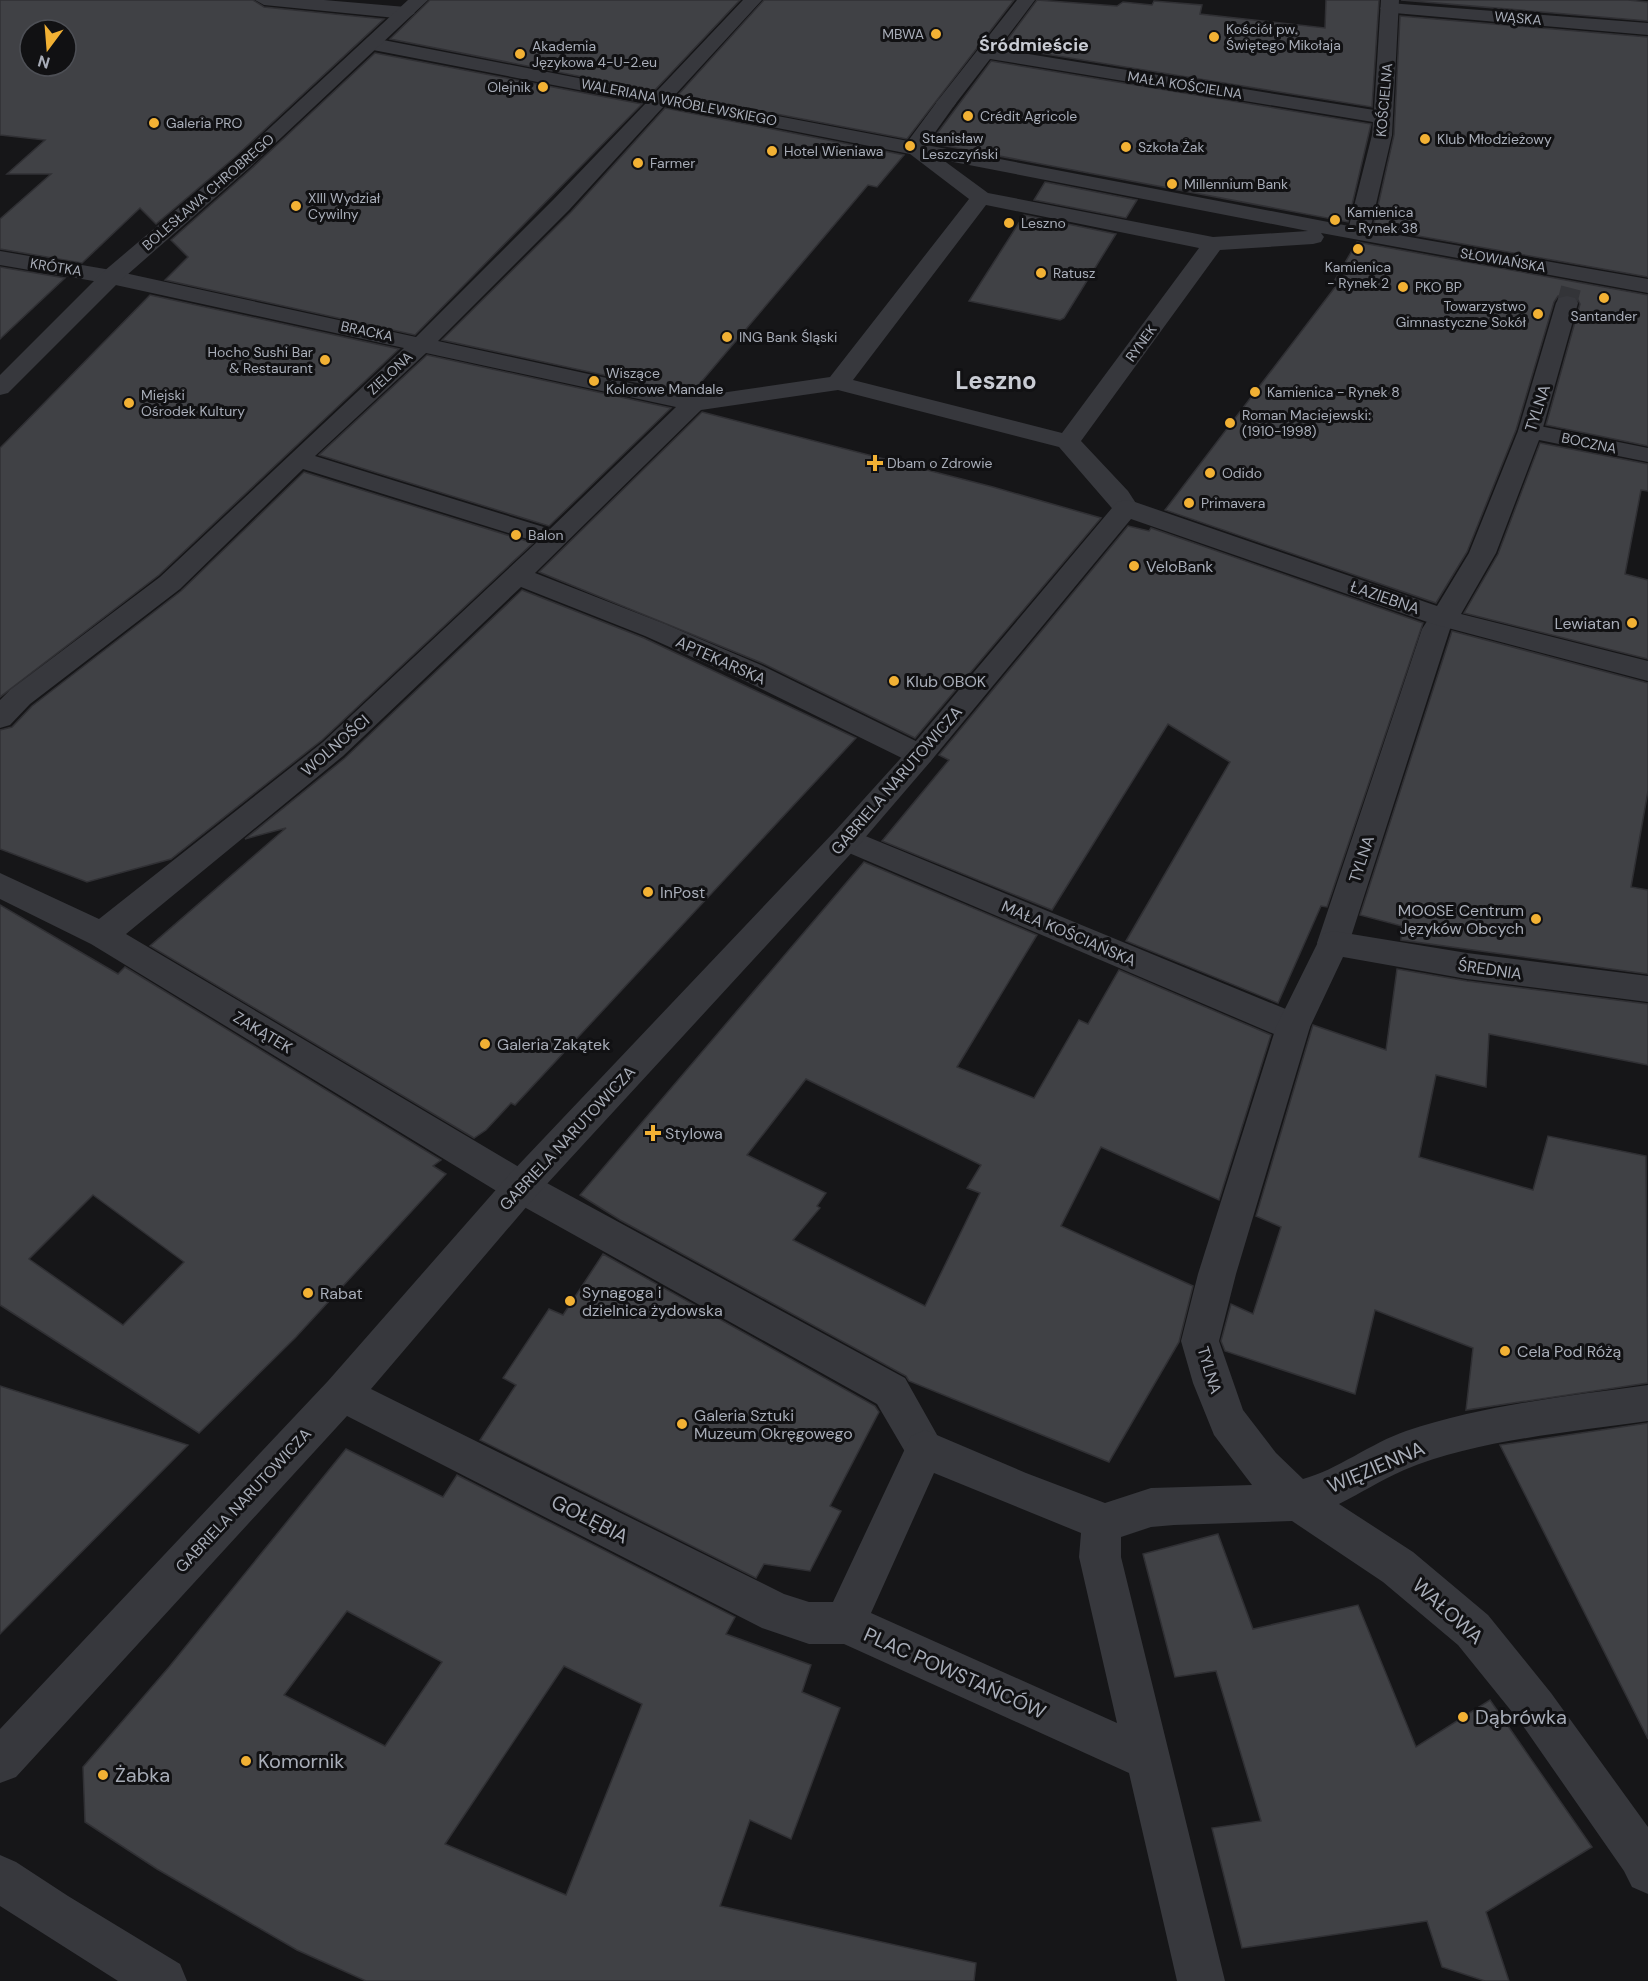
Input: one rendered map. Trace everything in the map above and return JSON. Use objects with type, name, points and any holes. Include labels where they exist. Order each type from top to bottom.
[{"type":"street","points":[[264,0],[413,6]]},
{"type":"street","name":"ZIELONA","points":[[0,718],[28,691],[170,583],[298,459],[423,343],[663,98],[753,0]]},
{"type":"street","points":[[1026,0],[984,52],[913,148],[981,198],[1213,244],[1359,234]]},
{"type":"street","name":"WĄSKA","points":[[1389,4],[1648,29]]},
{"type":"street","name":"KOŚCIELNA","points":[[1359,234],[1384,126],[1389,4]]},
{"type":"street","name":"BOLESŁAWA CHROBREGO","points":[[0,388],[111,277],[374,44],[413,6]]},
{"type":"street","name":"WALERIANA WRÓBLEWSKIEGO","points":[[374,44],[1359,234]]},
{"type":"street","name":"MAŁA KOŚCIELNA","points":[[984,52],[1384,126]]},
{"type":"street","points":[[838,383],[981,198]]},
{"type":"street","name":"SŁOWIAŃSKA","points":[[1359,234],[1571,288],[1648,286]]},
{"type":"street","name":"RYNEK","points":[[1068,442],[1213,244]]},
{"type":"street","name":"KRÓTKA","points":[[0,258],[111,277]]},
{"type":"street","name":"BRACKA","points":[[111,277],[423,343],[693,404]]},
{"type":"street","name":"TYLNA","points":[[1228,1422],[1212,1383],[1200,1341],[1217,1274],[1293,1027],[1333,943],[1436,629],[1459,599],[1484,548],[1530,431],[1571,288]]},
{"type":"street","points":[[693,404],[838,383],[1068,442],[1119,497],[1126,508]]},
{"type":"street","name":"WOLNOŚCI","points":[[102,935],[333,749],[517,576],[693,404]]},
{"type":"street","name":"BOCZNA","points":[[1530,431],[1648,455]]},
{"type":"street","points":[[298,459],[555,538]]},
{"type":"street","name":"ŁAZIEBNA","points":[[1126,508],[1443,618],[1648,671]]},
{"type":"street","name":"GABRIELA NARUTOWICZA","points":[[0,1761],[342,1394],[521,1187],[846,839],[920,755],[1126,508]]},
{"type":"street","name":"APTEKARSKA","points":[[517,576],[655,630],[730,663],[920,755]]},
{"type":"street","name":"MAŁA KOŚCIAŃSKA","points":[[846,839],[1293,1027]]},
{"type":"street","name":"ZAKĄTEK","points":[[0,885],[102,935],[521,1187],[891,1391],[925,1449]]},
{"type":"street","name":"ŚREDNIA","points":[[1333,943],[1467,966],[1648,989]]},
{"type":"street","name":"GOŁĘBIA","points":[[342,1394],[777,1613],[809,1623],[845,1623]]},
{"type":"street","name":"WIĘZIENNA","points":[[1106,1523],[1127,1511],[1207,1502],[1245,1505],[1296,1500],[1404,1450],[1562,1415],[1648,1403]]},
{"type":"street","name":"WAŁOWA","points":[[1228,1422],[1262,1467],[1296,1500],[1398,1567],[1473,1630],[1536,1708],[1640,1854],[1648,1871]]},
{"type":"street","points":[[925,1449],[1018,1490],[1106,1523],[1101,1534],[1100,1557],[1201,1981]]},
{"type":"street","name":"PLAC POWSTAŃCÓW","points":[[925,1449],[845,1623],[1148,1759]]},
{"type":"street","points":[[0,1878],[51,1913],[163,1981]]},
{"type":"building","points":[[0,0],[253,0],[264,7],[384,19],[234,158],[156,224],[140,208],[82,263],[0,249],[0,219],[51,174],[7,174],[45,140],[0,135]]},
{"type":"building","points":[[430,0],[740,0],[654,91],[390,39]]},
{"type":"building","points":[[764,0],[1014,0],[907,139],[678,95]]},
{"type":"building","points":[[1037,0],[1117,6],[1123,2],[1152,5],[1154,1],[1202,5],[1200,14],[1325,28],[1326,0],[1379,0],[1372,107],[1002,47]]},
{"type":"building","points":[[1401,0],[1628,0],[1648,2],[1648,21]]},
{"type":"building","points":[[1400,16],[1648,37],[1648,277],[1373,228],[1394,135]]},
{"type":"building","points":[[375,53],[642,104],[415,335],[165,280],[188,257],[171,240]]},
{"type":"building","points":[[991,61],[1371,124],[1348,222],[930,143]]},
{"type":"building","points":[[665,108],[904,155],[877,187],[868,185],[691,394],[442,340],[571,212]]},
{"type":"building","points":[[1045,182],[1137,200],[1126,218],[1034,200]]},
{"type":"building","name":"Ratusz","points":[[1024,215],[1116,234],[1064,318],[1060,320],[969,301]]},
{"type":"building","points":[[1357,242],[1648,295],[1648,446],[1546,425],[1580,304],[1576,296],[1558,296],[1554,302],[1516,430],[1467,552],[1436,603],[1165,510],[1336,286],[1332,285]]},
{"type":"building","points":[[0,267],[65,278],[0,339]]},
{"type":"building","points":[[150,295],[399,349],[159,575],[0,697],[0,448]]},
{"type":"building","points":[[427,355],[671,408],[549,526],[319,455]]},
{"type":"building","points":[[702,412],[993,487],[1101,518],[915,738],[762,663],[539,572]]},
{"type":"building","points":[[1540,443],[1648,464],[1648,491],[1641,490],[1625,574],[1648,580],[1648,659],[1464,613],[1498,554]]},
{"type":"building","points":[[304,472],[533,543],[322,740],[171,859],[87,882],[0,849],[0,730],[12,727],[32,706],[181,591]]},
{"type":"building","points":[[1128,526],[1149,531],[1151,528],[1423,623],[1327,907],[1321,906],[1278,1003],[1126,941],[1230,762],[1168,724],[1052,910],[882,841],[949,760],[939,755]]},
{"type":"building","points":[[522,590],[644,638],[856,738],[515,1105],[511,1103],[486,1130],[474,1138],[150,946],[286,828],[245,839],[345,758]]},
{"type":"building","points":[[1452,631],[1648,683],[1648,791],[1631,887],[1648,890],[1648,974],[1401,940],[1402,926],[1360,915]]},
{"type":"building","points":[[864,862],[1037,935],[957,1067],[1034,1098],[1079,1020],[1088,1024],[1119,970],[1271,1035],[1219,1200],[1101,1147],[1061,1226],[1193,1286],[1179,1342],[1109,1462],[909,1381],[906,1376],[620,1220],[580,1195]],"holes":[[[806,1079],[981,1165],[967,1188],[980,1193],[925,1306],[793,1240],[820,1208],[817,1206],[826,1193],[747,1155]]]},
{"type":"building","points":[[0,905],[118,974],[125,967],[441,1160],[433,1166],[446,1174],[296,1337],[199,1433],[0,1305]],"holes":[[[93,1195],[184,1262],[123,1325],[29,1259]]]},
{"type":"building","points":[[1397,969],[1467,981],[1648,1004],[1648,1065],[1489,1034],[1486,1087],[1436,1075],[1419,1157],[1533,1190],[1548,1136],[1646,1156],[1648,1383],[1466,1410],[1473,1348],[1375,1310],[1355,1394],[1225,1351],[1221,1341],[1231,1304],[1253,1314],[1281,1227],[1256,1216],[1313,1025],[1386,1050]]},
{"type":"building","name":"Galeria Sztuki Muzeum Okręgowego","points":[[603,1254],[875,1406],[879,1412],[830,1506],[841,1511],[810,1571],[764,1564],[756,1578],[480,1440],[516,1385],[503,1378],[549,1309],[563,1315]]},
{"type":"building","points":[[0,1386],[188,1445],[0,1634]]},
{"type":"building","points":[[1648,1423],[1648,1739],[1500,1445]]},
{"type":"building","points":[[346,1449],[443,1497],[457,1475],[735,1617],[726,1634],[811,1665],[802,1692],[840,1708],[791,1839],[750,1820],[720,1906],[976,1963],[974,1981],[366,1981],[297,1950],[157,1869],[85,1822],[83,1767],[169,1667]],"holes":[[[347,1611],[442,1662],[385,1746],[284,1695]],[[564,1666],[642,1704],[566,1895],[445,1844]]]},
{"type":"building","points":[[1218,1534],[1253,1629],[1358,1605],[1416,1747],[1490,1700],[1592,1847],[1486,1912],[1509,1981],[1485,1981],[1442,1967],[1427,1921],[1242,1948],[1212,1828],[1261,1821],[1216,1671],[1175,1677],[1143,1554]]},
{"type":"tunnel","points":[[1567,303],[1571,288]]},
{"type":"place","name":"MBWA","points":[[936,34]]},
{"type":"place","name":"Kościół pw. Świętego Mikołaja","points":[[1214,37]]},
{"type":"place","name":"Akademia Językowa 4-U-2.eu","points":[[520,54]]},
{"type":"place","name":"Olejnik","points":[[543,87]]},
{"type":"place","name":"Crédit Agricole","points":[[968,116]]},
{"type":"place","name":"Galeria PRO","points":[[154,123]]},
{"type":"place","name":"Klub Młodzieżowy","points":[[1425,139]]},
{"type":"place","name":"Stanisław Leszczyński","points":[[910,146]]},
{"type":"place","name":"Szkoła Żak","points":[[1126,147]]},
{"type":"place","name":"Hotel Wieniawa","points":[[772,151]]},
{"type":"place","name":"Farmer","points":[[638,163]]},
{"type":"place","name":"Millennium Bank","points":[[1172,184]]},
{"type":"place","name":"XIII Wydział Cywilny","points":[[296,206]]},
{"type":"place","name":"Kamienica - Rynek 38","points":[[1335,220]]},
{"type":"place","name":"Leszno","points":[[1009,223]]},
{"type":"place","name":"Kamienica - Rynek 2","points":[[1358,249]]},
{"type":"place","name":"Ratusz","points":[[1041,273]]},
{"type":"place","name":"PKO BP","points":[[1403,287]]},
{"type":"place","name":"Santander","points":[[1604,298]]},
{"type":"place","name":"Towarzystwo Gimnastyczne Sokół","points":[[1538,314]]},
{"type":"place","name":"ING Bank Śląski","points":[[727,337]]},
{"type":"place","name":"Hocho Sushi Bar & Restaurant","points":[[325,360]]},
{"type":"place","name":"Wiszące Kolorowe Mandale","points":[[594,381]]},
{"type":"place","name":"Kamienica - Rynek 8","points":[[1255,392]]},
{"type":"place","name":"Miejski Ośrodek Kultury","points":[[129,403]]},
{"type":"place","name":"Roman Maciejewski: (1910-1998)","points":[[1230,423]]},
{"type":"place","name":"Dbam o Zdrowie","points":[[875,463]]},
{"type":"place","name":"Odido","points":[[1210,473]]},
{"type":"place","name":"Primavera","points":[[1189,503]]},
{"type":"place","name":"Balon","points":[[516,535]]},
{"type":"place","name":"VeloBank","points":[[1134,566]]},
{"type":"place","name":"Lewiatan","points":[[1632,623]]},
{"type":"place","name":"Klub OBOK","points":[[894,681]]},
{"type":"place","name":"InPost","points":[[648,892]]},
{"type":"place","name":"MOOSE Centrum Języków Obcych","points":[[1536,919]]},
{"type":"place","name":"Galeria Zakątek","points":[[485,1044]]},
{"type":"place","name":"Stylowa","points":[[653,1133]]},
{"type":"place","name":"Rabat","points":[[308,1293]]},
{"type":"place","name":"Synagoga i dzielnica żydowska","points":[[570,1301]]},
{"type":"place","name":"Cela Pod Różą","points":[[1505,1351]]},
{"type":"place","name":"Galeria Sztuki Muzeum Okręgowego","points":[[682,1424]]},
{"type":"place","name":"Dąbrówka","points":[[1463,1717]]},
{"type":"place","name":"Komornik","points":[[246,1761]]},
{"type":"place","name":"Żabka","points":[[103,1775]]},
{"type":"district","name":"Śródmieście","points":[[1034,45]]},
{"type":"district","name":"Leszno","points":[[996,381]]}]
